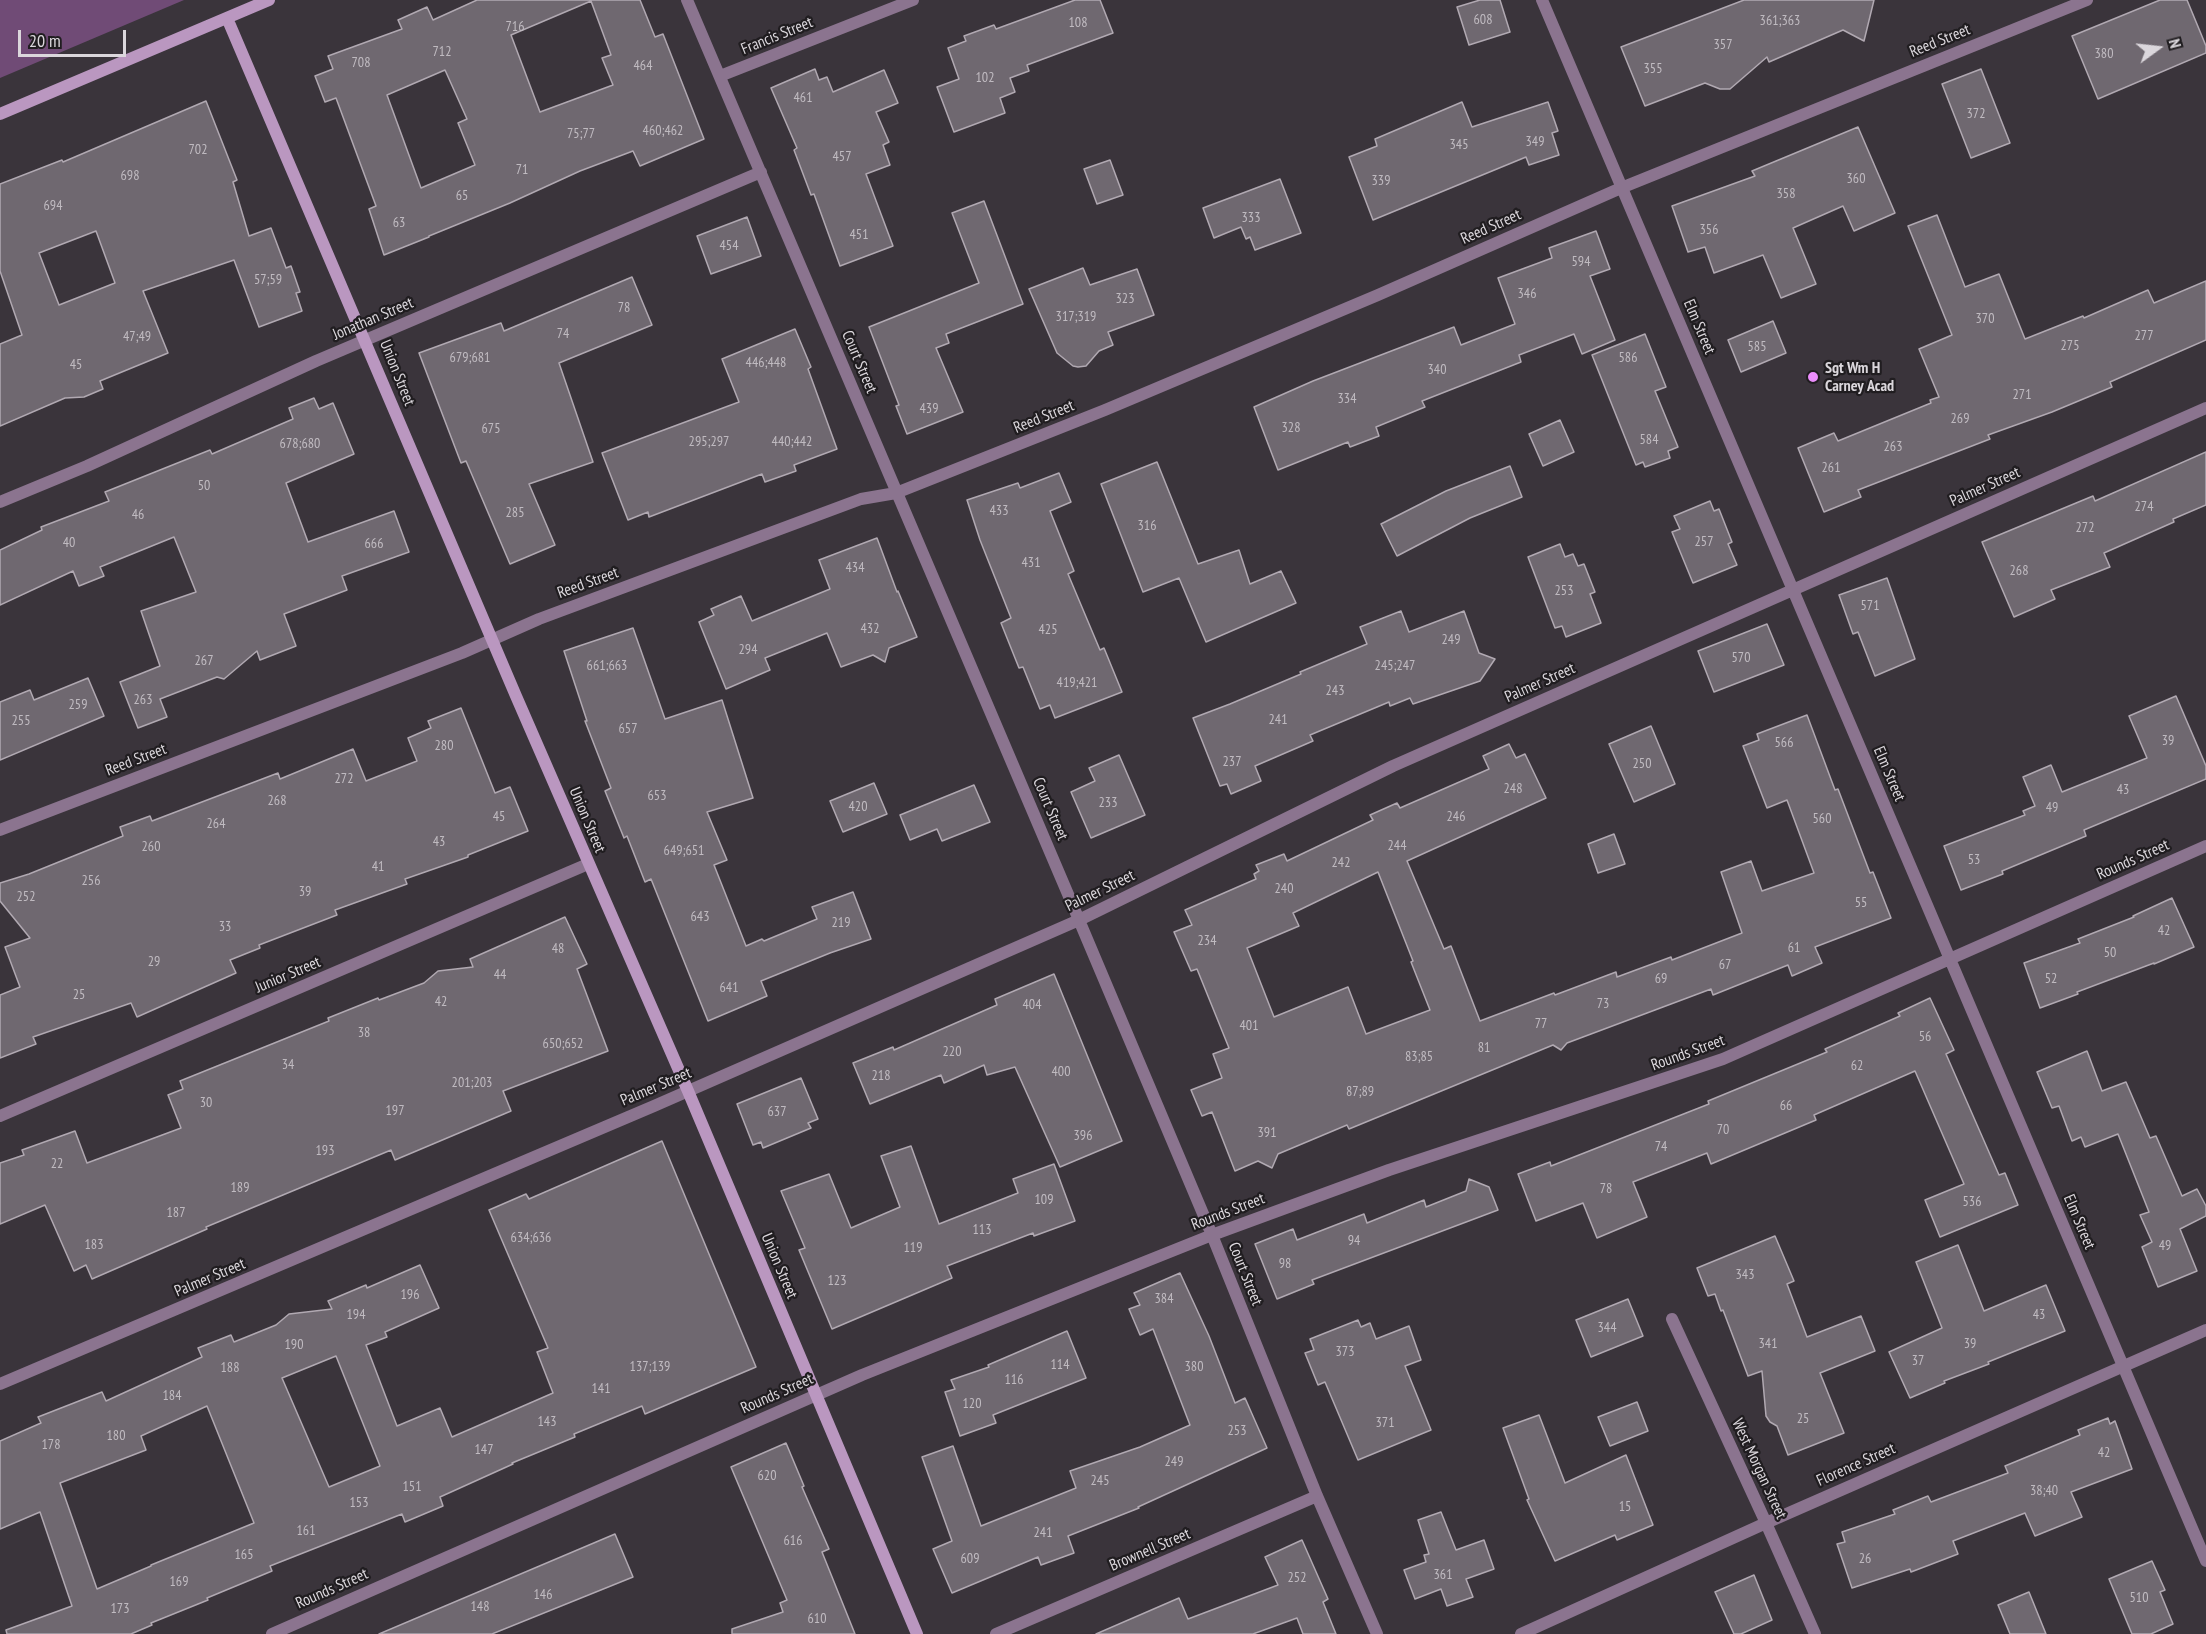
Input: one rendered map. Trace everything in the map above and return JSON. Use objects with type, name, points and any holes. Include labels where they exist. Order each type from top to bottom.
[{"type":"main road","points":[[0,114],[269,0]]},
{"type":"main road","name":"Union Street","points":[[227,18],[588,864],[688,1091],[917,1634]]},
{"type":"street","name":"Court Street","points":[[687,0],[1079,920],[1212,1235],[1317,1496],[1377,1634]]},
{"type":"street","name":"Francis Street","points":[[720,76],[913,0]]},
{"type":"street","name":"Elm Street","points":[[1542,0],[2206,1561]]},
{"type":"street","name":"Reed Street","points":[[0,830],[492,640],[540,619],[861,499],[896,494],[1105,410],[1389,290],[1621,188],[2087,0]]},
{"type":"street","name":"Jonathan Street","points":[[0,502],[87,466],[316,361],[761,172]]},
{"type":"street","name":"Palmer Street","points":[[0,1384],[688,1091],[1079,920],[1393,766],[2206,408]]},
{"type":"street","name":"Rounds Street","points":[[272,1634],[815,1395],[1212,1235],[1389,1170],[1723,1059],[2206,846]]},
{"type":"street","name":"Junior Street","points":[[0,1116],[588,864]]},
{"type":"street","name":"West Morgan Street","points":[[1672,1320],[1815,1634]]},
{"type":"street","name":"Florence Street","points":[[1521,1634],[1766,1523],[2206,1330]]},
{"type":"street","name":"Brownell Street","points":[[996,1634],[1317,1496]]},
{"type":"shaded area","points":[[0,0],[184,0],[0,78]]},
{"type":"building","points":[[477,0],[640,0],[655,37],[663,34],[704,139],[640,166],[633,151],[580,171],[510,203],[384,255],[369,209],[376,206],[336,98],[325,102],[315,76],[333,69],[328,56],[402,29],[398,20],[427,7],[433,20]],"holes":[[[591,1],[611,55],[602,58],[613,85],[540,112],[511,35]],[[445,70],[467,119],[458,123],[475,165],[421,188],[387,95]]]},
{"type":"building","points":[[1075,0],[1100,0],[1113,33],[1027,65],[1029,71],[1010,78],[1015,92],[1000,98],[1005,113],[954,132],[937,87],[959,79],[948,48],[966,41],[964,36],[994,25],[996,29]]},
{"type":"building","points":[[1480,0],[1500,0],[1510,32],[1469,45],[1457,7]]},
{"type":"building","points":[[1744,0],[1874,0],[1864,41],[1843,30],[1769,62],[1767,57],[1730,89],[1720,89],[1705,83],[1645,106],[1621,47]]},
{"type":"building","points":[[2160,0],[2187,0],[2206,46],[2206,53],[2098,99],[2072,36]]},
{"type":"building","points":[[815,69],[819,80],[827,77],[833,92],[884,70],[898,103],[876,112],[889,142],[883,145],[890,165],[866,174],[893,246],[840,266],[814,194],[811,195],[794,150],[797,148],[771,88]]},
{"type":"building","points":[[1981,69],[2010,143],[1971,158],[1942,84]]},
{"type":"building","points":[[206,101],[237,180],[233,182],[249,236],[271,228],[286,268],[291,266],[300,292],[296,293],[302,311],[259,327],[234,260],[143,291],[168,353],[100,381],[103,389],[84,397],[65,398],[0,426],[0,344],[22,335],[0,271],[0,184],[62,160],[63,162]],"holes":[[[96,231],[115,283],[59,305],[39,253]]]},
{"type":"building","points":[[1462,102],[1472,127],[1548,102],[1558,131],[1552,133],[1559,155],[1529,165],[1526,157],[1373,220],[1349,157],[1377,146],[1375,139]]},
{"type":"building","points":[[1858,127],[1895,213],[1854,231],[1843,206],[1793,228],[1816,284],[1781,298],[1763,255],[1714,273],[1705,247],[1688,252],[1672,206],[1755,176],[1752,171]]},
{"type":"building","points":[[1110,160],[1123,195],[1097,204],[1084,169]]},
{"type":"building","points":[[1280,179],[1301,233],[1255,250],[1250,237],[1246,239],[1241,227],[1214,238],[1203,208]]},
{"type":"building","points":[[984,201],[1023,304],[946,334],[949,343],[936,348],[963,412],[907,434],[896,406],[899,405],[869,327],[979,283],[952,213]]},
{"type":"building","points":[[1937,215],[1965,287],[1999,274],[2025,339],[2083,316],[2084,318],[2148,290],[2154,303],[2206,281],[2206,340],[2110,382],[2112,387],[1988,435],[1990,439],[1858,490],[1861,497],[1824,512],[1798,448],[1834,433],[1838,441],[1931,403],[1930,400],[1939,397],[1919,349],[1952,335],[1908,226]]},
{"type":"building","points":[[747,217],[761,256],[711,274],[697,236]]},
{"type":"building","points":[[1596,231],[1610,269],[1590,276],[1615,340],[1582,354],[1574,334],[1519,355],[1521,362],[1422,401],[1425,407],[1376,427],[1379,436],[1350,447],[1348,442],[1278,470],[1254,407],[1313,381],[1454,327],[1461,345],[1515,324],[1498,278],[1552,258],[1549,248]]},
{"type":"building","points":[[1083,268],[1090,285],[1137,269],[1154,315],[1108,332],[1113,345],[1099,351],[1086,366],[1078,367],[1073,366],[1057,353],[1029,289]]},
{"type":"building","points":[[632,277],[652,325],[559,363],[593,462],[529,484],[555,545],[510,564],[466,461],[461,463],[419,353],[501,323],[504,331]]},
{"type":"building","points":[[1773,321],[1786,353],[1741,372],[1728,340]]},
{"type":"building","points":[[795,329],[811,367],[808,369],[837,449],[794,465],[796,471],[765,482],[762,474],[649,517],[648,512],[628,520],[602,453],[739,402],[722,359]]},
{"type":"building","points":[[1645,334],[1666,387],[1655,391],[1678,447],[1668,451],[1670,458],[1645,467],[1643,462],[1636,465],[1592,355]]},
{"type":"building","points":[[314,398],[319,409],[333,403],[354,454],[286,483],[308,542],[394,511],[409,552],[342,576],[347,590],[284,614],[296,646],[260,660],[257,651],[224,679],[217,677],[160,699],[167,717],[138,728],[120,682],[160,666],[141,611],[196,592],[174,537],[100,567],[104,576],[79,586],[73,571],[0,605],[0,550],[42,530],[41,527],[109,501],[105,492],[210,450],[212,454],[293,419],[289,408]]},
{"type":"building","points":[[1560,420],[1574,452],[1543,466],[1529,434]]},
{"type":"building","points":[[2206,452],[2206,505],[2104,553],[2110,567],[2051,590],[2055,599],[2014,617],[1982,542],[2093,496],[2095,501]]},
{"type":"building","points":[[1157,462],[1198,564],[1239,550],[1250,584],[1281,571],[1296,603],[1206,642],[1179,578],[1143,592],[1101,484]]},
{"type":"building","points":[[1510,466],[1522,497],[1470,518],[1397,556],[1381,524],[1446,491]]},
{"type":"building","points":[[1059,473],[1071,502],[1050,511],[1074,571],[1068,574],[1100,650],[1104,648],[1122,692],[1055,718],[1050,705],[1040,709],[1023,667],[1019,668],[1001,623],[1011,618],[967,500],[1018,483],[1020,488]]},
{"type":"building","points":[[1710,501],[1714,511],[1719,509],[1732,542],[1728,544],[1737,565],[1693,583],[1672,532],[1680,529],[1674,516]]},
{"type":"building","points":[[877,538],[917,637],[889,648],[885,662],[873,655],[841,667],[827,633],[765,658],[770,670],[726,689],[699,622],[714,615],[711,609],[741,596],[752,621],[830,589],[819,560]]},
{"type":"building","points":[[1560,544],[1565,557],[1573,554],[1578,566],[1584,564],[1595,592],[1590,594],[1601,623],[1566,637],[1562,626],[1555,628],[1528,557]]},
{"type":"building","points":[[1887,578],[1915,659],[1875,676],[1858,632],[1853,634],[1839,595]]},
{"type":"building","points":[[1401,611],[1409,632],[1464,611],[1479,653],[1495,659],[1480,681],[1413,704],[1410,698],[1390,706],[1389,702],[1310,735],[1313,741],[1255,766],[1261,781],[1231,794],[1227,784],[1220,786],[1193,718],[1367,644],[1360,627]]},
{"type":"building","points":[[1767,624],[1784,665],[1714,692],[1698,651]]},
{"type":"building","points":[[633,628],[665,719],[722,700],[753,798],[707,812],[727,860],[714,865],[746,946],[817,919],[812,907],[853,892],[871,939],[761,981],[767,996],[708,1021],[651,879],[645,882],[627,836],[624,838],[605,791],[611,788],[585,721],[587,721],[564,651]]},
{"type":"building","points":[[88,678],[104,716],[0,760],[0,702],[30,690],[34,700]]},
{"type":"building","points":[[2176,696],[2206,766],[2206,779],[2084,830],[2086,836],[2002,871],[2003,874],[1961,890],[1944,846],[2025,815],[2023,811],[2035,806],[2023,777],[2051,765],[2062,792],[2147,758],[2129,716]]},
{"type":"building","points":[[461,708],[495,793],[510,787],[528,831],[468,855],[468,857],[405,879],[407,884],[335,910],[337,915],[259,945],[260,948],[230,960],[236,973],[137,1017],[131,1003],[33,1037],[36,1044],[0,1058],[0,995],[20,987],[5,947],[30,938],[0,901],[0,883],[29,874],[123,836],[120,827],[150,816],[152,821],[278,773],[280,779],[353,749],[366,781],[417,761],[408,738],[431,728],[428,721]]},
{"type":"building","points":[[1807,715],[1835,790],[1838,789],[1870,873],[1873,872],[1891,918],[1815,947],[1822,963],[1792,976],[1788,965],[1713,995],[1711,989],[1567,1043],[1561,1050],[1553,1045],[1349,1129],[1347,1125],[1278,1154],[1272,1168],[1258,1161],[1235,1171],[1212,1112],[1202,1116],[1191,1090],[1222,1078],[1213,1054],[1229,1048],[1197,969],[1191,971],[1174,932],[1192,925],[1185,910],[1256,879],[1254,874],[1259,871],[1256,865],[1284,854],[1287,861],[1373,820],[1370,815],[1397,803],[1400,808],[1489,769],[1483,756],[1509,744],[1516,758],[1525,754],[1546,798],[1407,861],[1444,949],[1451,946],[1480,1021],[1616,972],[1617,977],[1671,957],[1672,960],[1742,933],[1721,872],[1751,861],[1762,891],[1814,873],[1787,800],[1767,808],[1743,746],[1759,740],[1757,734]],"holes":[[[1378,872],[1413,961],[1411,962],[1430,1010],[1366,1034],[1348,987],[1274,1017],[1247,948],[1299,926],[1293,913]]]},
{"type":"building","points":[[1651,726],[1675,784],[1634,802],[1609,744]]},
{"type":"building","points":[[1119,755],[1145,815],[1091,838],[1071,792],[1095,781],[1089,768]]},
{"type":"building","points":[[874,783],[887,814],[843,832],[830,801]]},
{"type":"building","points":[[974,785],[990,822],[942,841],[937,829],[910,840],[900,815]]},
{"type":"building","points":[[1614,834],[1625,864],[1598,873],[1588,844]]},
{"type":"building","points":[[2172,898],[2194,947],[2040,1008],[2024,963],[2080,943],[2078,939],[2134,917]]},
{"type":"building","points":[[565,917],[587,964],[577,969],[608,1051],[503,1091],[511,1111],[395,1160],[391,1150],[206,1227],[207,1229],[92,1279],[86,1265],[74,1271],[45,1205],[0,1224],[0,1163],[24,1155],[22,1150],[75,1131],[87,1163],[181,1128],[168,1095],[183,1089],[180,1081],[329,1021],[328,1018],[424,983],[438,971],[473,967],[470,959]]},
{"type":"building","points":[[1054,974],[1122,1141],[1060,1167],[1015,1067],[987,1075],[984,1065],[944,1083],[941,1075],[870,1104],[853,1063],[893,1047],[894,1050],[997,1005],[995,999]]},
{"type":"building","points":[[1930,998],[1954,1050],[1946,1054],[1999,1175],[2005,1173],[2018,1205],[1940,1237],[1925,1200],[1964,1184],[1915,1071],[1814,1115],[1816,1120],[1711,1164],[1707,1153],[1633,1182],[1647,1217],[1597,1238],[1583,1203],[1536,1221],[1518,1174],[1550,1162],[1551,1166],[1709,1104],[1708,1101],[1827,1052],[1825,1049],[1900,1016],[1898,1013]]},
{"type":"building","points":[[2087,1051],[2102,1091],[2126,1082],[2150,1138],[2156,1136],[2182,1196],[2197,1189],[2206,1206],[2206,1216],[2180,1229],[2197,1271],[2158,1287],[2142,1247],[2152,1242],[2140,1215],[2149,1212],[2118,1134],[2085,1147],[2081,1137],[2072,1141],[2059,1106],[2052,1108],[2037,1072]]},
{"type":"building","points":[[801,1078],[818,1119],[808,1123],[811,1128],[763,1148],[761,1142],[753,1145],[737,1104]]},
{"type":"building","points":[[662,1141],[756,1367],[645,1414],[642,1406],[574,1434],[575,1437],[512,1463],[440,1497],[443,1506],[405,1522],[402,1514],[270,1566],[272,1571],[151,1623],[152,1625],[131,1634],[7,1634],[6,1630],[72,1606],[40,1512],[0,1529],[0,1441],[41,1423],[38,1417],[102,1392],[106,1401],[202,1357],[198,1348],[231,1335],[234,1342],[276,1325],[289,1314],[332,1309],[328,1301],[366,1285],[367,1288],[420,1265],[439,1308],[385,1332],[387,1337],[366,1345],[397,1426],[440,1408],[452,1437],[553,1393],[537,1352],[548,1348],[489,1210],[526,1194],[529,1199]],"holes":[[[336,1356],[380,1466],[329,1487],[282,1378]],[[207,1406],[254,1523],[97,1589],[60,1483],[146,1450],[141,1436]]]},
{"type":"building","points":[[911,1146],[939,1224],[1018,1193],[1013,1179],[1054,1164],[1075,1221],[1034,1236],[1033,1233],[947,1266],[952,1278],[832,1329],[799,1250],[805,1248],[781,1191],[829,1174],[851,1228],[900,1207],[881,1156]]},
{"type":"building","points":[[1469,1179],[1489,1187],[1498,1210],[1312,1280],[1314,1284],[1277,1299],[1255,1244],[1293,1229],[1297,1240],[1364,1214],[1367,1223],[1424,1200],[1426,1207],[1466,1191]]},
{"type":"building","points":[[1775,1236],[1794,1281],[1787,1284],[1807,1337],[1861,1316],[1875,1351],[1820,1373],[1844,1433],[1788,1455],[1777,1426],[1766,1416],[1762,1371],[1748,1376],[1723,1310],[1721,1311],[1715,1294],[1708,1296],[1697,1268]]},
{"type":"building","points":[[1958,1245],[1984,1311],[2046,1285],[2065,1331],[1944,1381],[1945,1383],[1910,1398],[1889,1352],[1942,1328],[1916,1262]]},
{"type":"building","points":[[1180,1273],[1209,1336],[1235,1403],[1245,1398],[1267,1448],[1139,1508],[1068,1536],[1074,1553],[1041,1565],[1038,1557],[952,1593],[933,1549],[952,1541],[922,1457],[953,1446],[981,1526],[1076,1488],[1070,1471],[1140,1447],[1190,1425],[1153,1329],[1140,1335],[1129,1309],[1140,1305],[1134,1293]]},
{"type":"building","points":[[1628,1299],[1643,1336],[1591,1357],[1576,1320]]},
{"type":"building","points":[[1358,1320],[1361,1327],[1370,1323],[1376,1339],[1409,1326],[1421,1360],[1405,1366],[1431,1430],[1358,1460],[1325,1382],[1318,1385],[1305,1353],[1314,1350],[1310,1339]]},
{"type":"building","points":[[1067,1331],[1086,1378],[993,1415],[996,1423],[960,1436],[945,1392],[955,1389],[951,1380],[989,1367],[988,1365]]},
{"type":"building","points":[[1637,1402],[1648,1431],[1610,1446],[1598,1417]]},
{"type":"building","points":[[1539,1415],[1565,1483],[1626,1455],[1653,1525],[1617,1540],[1615,1535],[1555,1561],[1527,1500],[1529,1499],[1503,1428]]},
{"type":"building","points":[[2108,1418],[2110,1424],[2115,1421],[2132,1469],[2071,1492],[2082,1517],[2035,1536],[2025,1513],[1953,1541],[1958,1554],[1911,1572],[1910,1569],[1852,1588],[1837,1544],[1845,1542],[1842,1532],[1895,1514],[1893,1510],[1928,1496],[1931,1502],[2008,1473],[2005,1466],[2080,1435],[2078,1430]]},
{"type":"building","points":[[786,1443],[829,1549],[822,1552],[855,1634],[732,1634],[732,1629],[783,1612],[780,1603],[787,1600],[731,1467]]},
{"type":"building","points":[[1441,1512],[1456,1550],[1484,1540],[1494,1569],[1466,1579],[1473,1597],[1447,1606],[1441,1589],[1415,1599],[1404,1570],[1426,1562],[1424,1555],[1429,1554],[1418,1520]]},
{"type":"building","points":[[615,1534],[633,1577],[492,1634],[379,1634]]},
{"type":"building","points":[[1302,1540],[1328,1599],[1323,1602],[1336,1634],[1303,1634],[1297,1618],[1253,1634],[1096,1634],[1179,1598],[1188,1619],[1278,1585],[1265,1557]]},
{"type":"building","points":[[2152,1561],[2165,1590],[2160,1592],[2173,1624],[2151,1634],[2132,1634],[2109,1579]]},
{"type":"building","points":[[1754,1575],[1772,1620],[1741,1634],[1734,1634],[1715,1592]]},
{"type":"building","points":[[2029,1592],[2046,1634],[2010,1634],[1998,1605]]},
{"type":"place","name":"Sgt Wm H Carney Acad","points":[[1813,377]]}]
